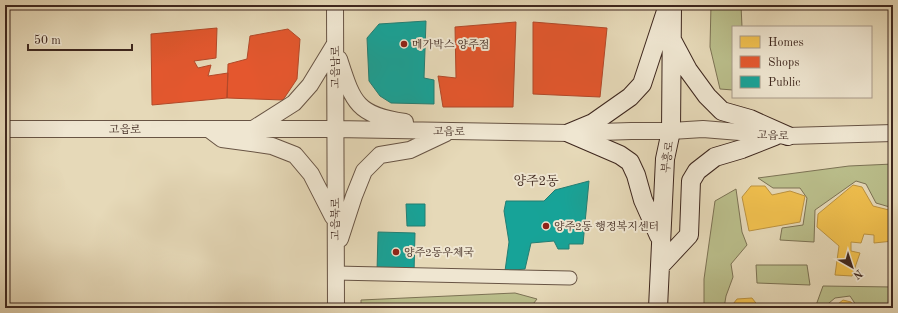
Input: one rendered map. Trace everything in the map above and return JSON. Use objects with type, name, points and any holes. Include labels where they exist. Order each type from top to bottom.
[{"type":"main road","points":[[569,133],[593,124],[630,97],[642,84],[668,5]]},
{"type":"main road","name":"부흥로","points":[[658,308],[665,159],[670,131],[672,5]]},
{"type":"main road","points":[[671,38],[688,70],[707,96],[722,111],[750,119],[781,136]]},
{"type":"main road","points":[[569,133],[620,155],[630,162],[636,175],[643,200],[661,242]]},
{"type":"main road","points":[[660,266],[689,235],[691,181],[697,171],[715,156],[781,136]]},
{"type":"street","name":"고읍남로","points":[[334,130],[335,5]]},
{"type":"street","points":[[253,129],[294,102],[310,85],[335,44]]},
{"type":"street","points":[[335,44],[350,91],[362,109],[384,119],[466,132]]},
{"type":"street","name":"고읍로","points":[[5,129],[253,129],[569,133],[631,130],[703,130],[781,136],[893,133]]},
{"type":"street","points":[[209,129],[222,139],[272,146],[295,156],[311,174],[335,220]]},
{"type":"street","name":"고읍북로","points":[[334,130],[336,308]]},
{"type":"street","points":[[335,252],[354,196],[364,172],[380,155],[410,150],[450,131]]},
{"type":"street","points":[[335,273],[570,278]]},
{"type":"green space","points":[[711,5],[741,5],[742,26],[732,26],[732,90],[720,89],[710,47]]},
{"type":"green space","points":[[893,164],[893,208],[876,203],[866,184],[856,181],[815,210],[814,242],[780,240],[782,228],[803,225],[807,198],[800,188],[773,188],[758,178],[849,166]]},
{"type":"green space","points":[[736,189],[742,232],[747,245],[731,264],[733,277],[726,296],[724,308],[704,308],[704,279],[715,201]]},
{"type":"green space","points":[[756,265],[807,265],[810,285],[757,283]]},
{"type":"green space","points":[[823,286],[893,287],[893,308],[858,308],[850,296],[835,298],[823,308],[815,308]]},
{"type":"green space","points":[[515,293],[537,299],[530,308],[361,308],[361,300]]},
{"type":"building: Homes","points":[[853,185],[862,187],[873,206],[893,211],[893,241],[874,243],[874,235],[864,234],[861,243],[851,242],[851,251],[860,253],[852,276],[835,275],[839,246],[817,227],[818,214]]},
{"type":"building: Homes","points":[[751,186],[765,186],[772,195],[790,191],[805,196],[800,222],[749,231],[742,197]]},
{"type":"building: Homes","points":[[752,298],[759,307],[777,304],[790,308],[730,308],[737,299]]},
{"type":"building: Homes","points":[[843,300],[851,302],[855,308],[833,308]]},
{"type":"building: Shops","points":[[516,22],[513,107],[443,107],[438,76],[456,78],[455,27]]},
{"type":"building: Shops","points":[[533,22],[607,28],[600,97],[533,94]]},
{"type":"building: Shops","points":[[217,28],[216,58],[194,61],[198,68],[211,65],[208,76],[228,73],[227,98],[152,105],[151,34]]},
{"type":"building: Shops","points":[[288,29],[300,39],[297,79],[283,100],[227,98],[228,64],[247,59],[250,36]]},
{"type":"building: Public","points":[[426,21],[424,78],[434,80],[434,104],[391,103],[380,96],[369,81],[367,38],[379,24]]},
{"type":"building: Public","name":"양주2동 행정복지센터","points":[[589,181],[583,244],[569,244],[569,249],[558,249],[554,241],[531,243],[525,269],[505,271],[509,242],[504,211],[506,201],[544,201],[555,190]]},
{"type":"building: Public","points":[[406,204],[425,204],[425,226],[407,226]]},
{"type":"building: Public","name":"양주2동우체국","points":[[378,232],[415,233],[414,273],[377,272]]},
{"type":"place","name":"메가박스 양주점","points":[[404,44]]},
{"type":"place","name":"양주2동 행정복지센터","points":[[546,226]]},
{"type":"place","name":"양주2동우체국","points":[[396,252]]},
{"type":"district","name":"양주2동","points":[[536,180]]}]
